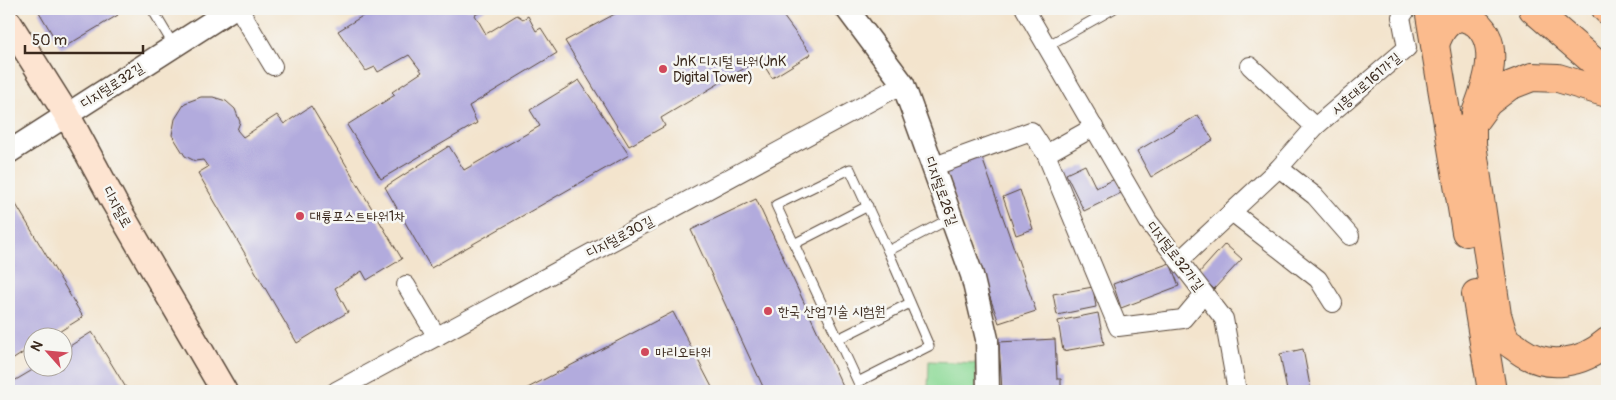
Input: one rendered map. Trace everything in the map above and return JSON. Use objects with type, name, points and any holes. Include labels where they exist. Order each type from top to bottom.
[{"type":"main road","points":[[1429,9],[1492,391]]},
{"type":"main road","points":[[1533,9],[1607,73]]},
{"type":"main road","points":[[1435,44],[1442,27],[1450,20],[1461,16],[1475,22],[1485,37],[1491,59],[1488,82],[1472,124],[1472,144],[1497,316],[1506,340],[1530,358],[1554,363],[1578,359],[1597,351],[1607,342]]},
{"type":"main road","name":"디지털로","points":[[9,23],[67,114],[114,202],[224,391]]},
{"type":"main road","points":[[1472,124],[1488,102],[1509,86],[1532,77],[1558,78],[1607,93]]},
{"type":"street","name":"디지털로32길","points":[[9,152],[232,9]]},
{"type":"street","points":[[239,9],[273,66]]},
{"type":"street","name":"디지털로26길","points":[[847,9],[903,84],[972,275],[987,339],[988,391]]},
{"type":"street","name":"디지털로32가길","points":[[1026,9],[1148,221],[1224,319],[1237,391]]},
{"type":"street","name":"시흥대로161가길","points":[[1179,261],[1279,168],[1316,127],[1407,48],[1399,11]]},
{"type":"street","points":[[1250,66],[1316,127]]},
{"type":"street","name":"디지털로30길","points":[[336,391],[903,84]]},
{"type":"street","points":[[1046,154],[1094,127]]},
{"type":"street","points":[[932,167],[1031,131],[1046,154],[1118,327],[1183,319],[1204,294]]},
{"type":"street","points":[[1279,168],[1315,196],[1350,236]]},
{"type":"street","points":[[1232,212],[1318,279],[1333,303]]},
{"type":"street","points":[[406,285],[437,336]]},
{"type":"lane","points":[[152,9],[174,46]]},
{"type":"lane","points":[[1047,46],[1113,9]]},
{"type":"lane","points":[[850,169],[868,206],[929,346],[858,382],[776,205],[850,169]]},
{"type":"lane","points":[[794,244],[868,206]]},
{"type":"lane","points":[[888,251],[951,218]]},
{"type":"lane","points":[[838,339],[910,303]]},
{"type":"green space","points":[[929,361],[976,363],[976,391],[928,391]]},
{"type":"building","points":[[44,9],[114,9],[118,15],[61,49],[39,12]]},
{"type":"building","points":[[374,9],[486,9],[475,15],[486,34],[517,15],[523,19],[528,16],[536,31],[541,28],[557,53],[469,106],[477,123],[381,179],[347,125],[395,95],[392,92],[422,72],[409,55],[378,72],[375,67],[366,71],[338,31]]},
{"type":"building","name":"JnK 디지털 타워(JnK Digital Tower)","points":[[624,9],[778,9],[811,54],[772,78],[760,59],[661,118],[665,126],[629,146],[565,41]]},
{"type":"building","points":[[579,80],[629,155],[431,268],[385,187],[449,146],[464,170],[540,126],[530,110]]},
{"type":"building","name":"대륭포스트타워1차","points":[[201,97],[213,97],[226,101],[235,109],[240,122],[237,130],[243,137],[277,115],[284,124],[311,106],[402,259],[367,280],[362,271],[335,288],[348,312],[297,343],[198,173],[208,167],[203,160],[195,161],[185,156],[172,135],[175,119],[185,103]]},
{"type":"building","points":[[1198,115],[1213,140],[1151,177],[1137,151]]},
{"type":"building","points":[[980,152],[1036,311],[999,323],[945,170]]},
{"type":"building","points":[[1085,165],[1096,188],[1117,178],[1123,192],[1084,211],[1066,174]]},
{"type":"building","points":[[1020,190],[1033,229],[1016,235],[1003,197]]},
{"type":"building","points":[[11,196],[83,317],[65,328],[22,328],[22,354],[9,362],[9,197]]},
{"type":"building","name":"한국 산업기술 시험원","points":[[756,199],[845,391],[765,391],[691,230]]},
{"type":"building","points":[[1225,244],[1242,259],[1214,289],[1198,274]]},
{"type":"building","points":[[1170,263],[1179,286],[1121,308],[1113,284]]},
{"type":"building","points":[[1093,287],[1096,307],[1057,315],[1053,294]]},
{"type":"building","name":"마리오타워","points":[[673,312],[714,391],[522,391]]},
{"type":"building","points":[[1098,313],[1104,344],[1063,351],[1058,321]]},
{"type":"building","points":[[92,332],[128,391],[9,391],[9,384],[22,376],[22,378],[72,378],[72,345]]},
{"type":"building","points":[[1055,339],[1057,379],[1061,379],[1061,391],[1002,391],[999,342]]},
{"type":"building","points":[[1303,349],[1311,391],[1287,391],[1280,354]]},
{"type":"place","name":"JnK 디지털 타워(JnK Digital Tower)","points":[[663,69]]},
{"type":"place","name":"대륭포스트타워1차","points":[[300,216]]},
{"type":"place","name":"한국 산업기술 시험원","points":[[768,311]]},
{"type":"place","name":"마리오타워","points":[[645,352]]}]
